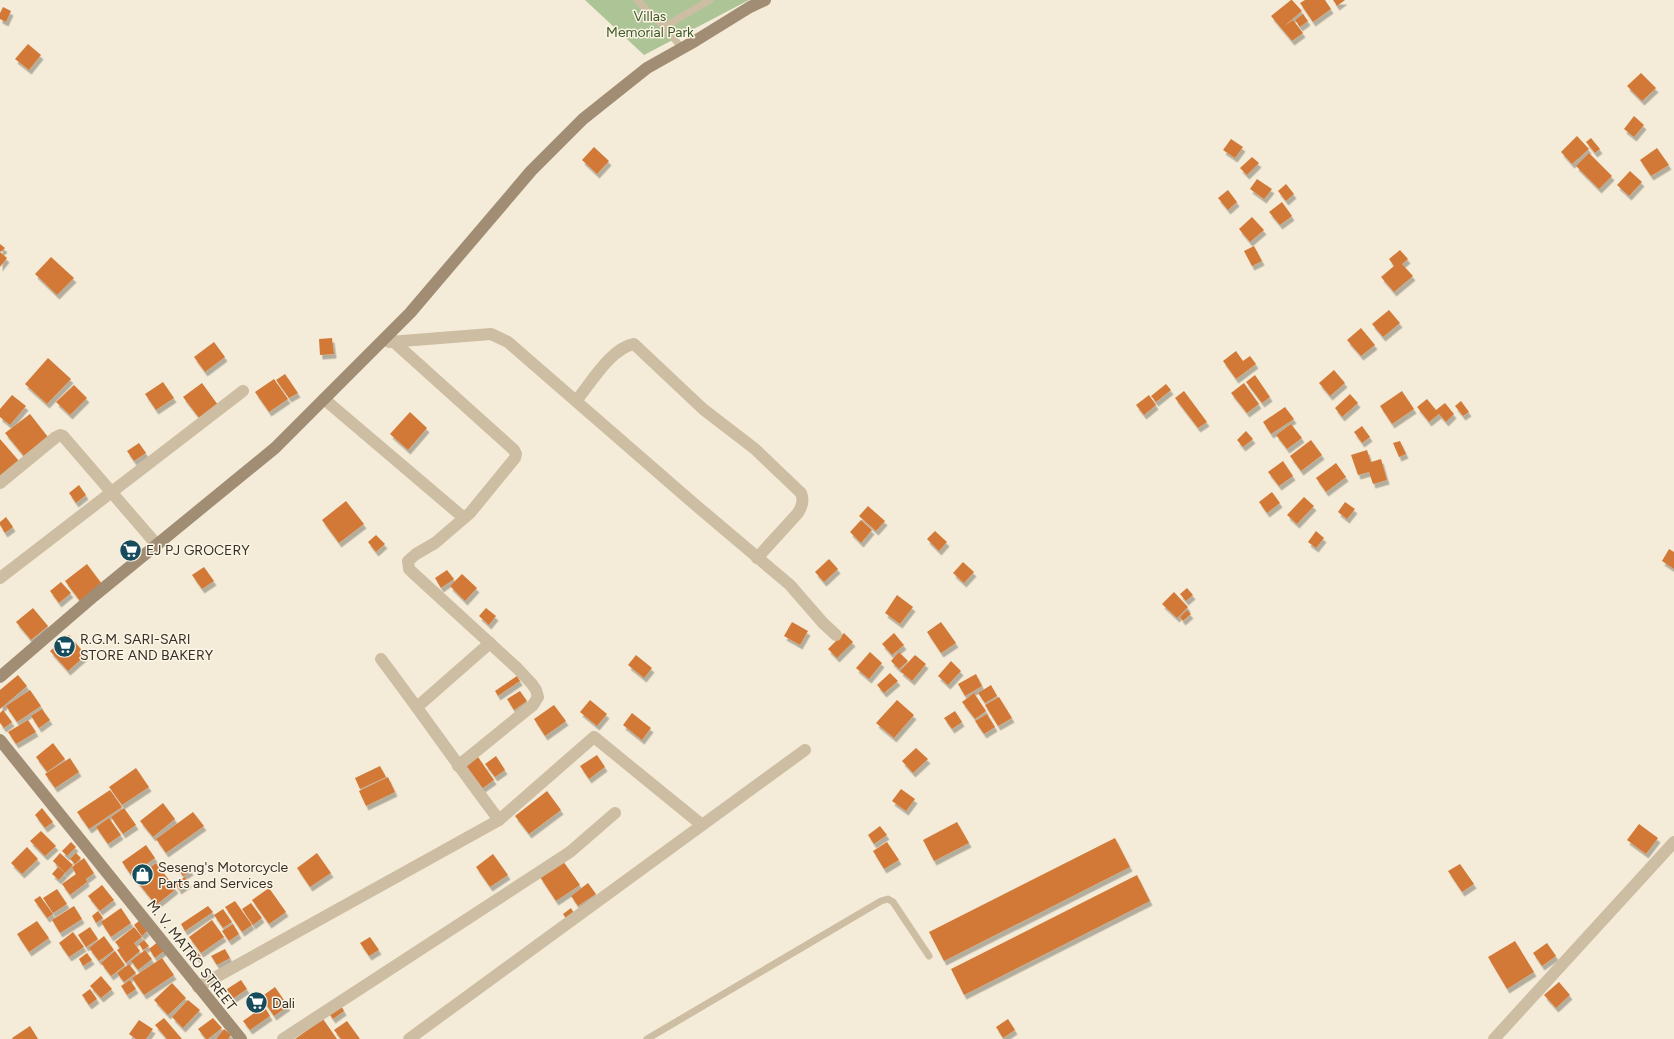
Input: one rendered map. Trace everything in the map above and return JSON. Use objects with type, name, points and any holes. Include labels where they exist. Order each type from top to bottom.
[{"type":"street","points":[[0,677],[94,596],[275,448],[410,313],[532,171],[583,119],[647,68],[750,6],[765,0]]},
{"type":"street","points":[[380,343],[491,334],[508,342],[790,585],[823,623],[836,635]]},
{"type":"street","points":[[394,342],[514,450],[516,454],[515,458],[485,497],[464,518],[435,543],[416,554],[408,561],[412,572],[517,668],[532,684],[538,697],[533,705],[458,766]]},
{"type":"street","points":[[576,401],[613,355],[624,347],[634,344],[703,409],[754,449],[801,493],[803,505],[798,513],[757,558]]},
{"type":"street","points":[[0,578],[243,391]]},
{"type":"street","points":[[324,399],[464,518]]},
{"type":"street","points":[[0,483],[60,436],[63,436],[157,545]]},
{"type":"street","points":[[418,707],[490,643]]},
{"type":"street","points":[[381,659],[418,707],[458,766],[498,820]]},
{"type":"street","points":[[198,987],[498,820],[594,737],[702,826]]},
{"type":"street","name":"M. V. MATRO STREET","points":[[0,740],[240,1039]]},
{"type":"street","points":[[409,1039],[805,750]]},
{"type":"street","points":[[283,1039],[570,852],[615,813]]},
{"type":"street","points":[[1494,1039],[1674,842]]},
{"type":"lane","points":[[637,0],[664,27],[682,48]]},
{"type":"lane","points":[[664,27],[710,0]]},
{"type":"lane","points":[[647,1039],[881,901],[888,899],[893,902],[929,956]]},
{"type":"green space","name":"Villas Memorial Park","points":[[585,0],[749,0],[644,55]]},
{"type":"building","points":[[1291,0],[1302,11],[1284,26],[1293,20],[1303,33],[1292,41],[1271,16]]},
{"type":"building","points":[[1305,0],[1325,0],[1331,9],[1313,22],[1300,3]]},
{"type":"building","points":[[1333,0],[1345,0],[1337,6]]},
{"type":"building","points":[[3,7],[11,11],[6,22],[0,19],[0,13]]},
{"type":"building","points":[[1303,14],[1308,21],[1300,27],[1295,20]]},
{"type":"building","points":[[28,44],[41,55],[29,70],[15,59]]},
{"type":"building","points":[[1641,73],[1656,88],[1642,101],[1627,86]]},
{"type":"building","points":[[1634,116],[1644,125],[1634,137],[1624,129]]},
{"type":"building","points":[[1577,136],[1589,149],[1572,164],[1561,152]]},
{"type":"building","points":[[1591,138],[1600,149],[1595,153],[1586,142]]},
{"type":"building","points":[[1231,139],[1243,147],[1235,158],[1223,150]]},
{"type":"building","points":[[594,147],[609,161],[597,174],[582,160]]},
{"type":"building","points":[[1657,148],[1669,165],[1651,176],[1640,160]]},
{"type":"building","points":[[1589,153],[1612,176],[1599,189],[1576,166]]},
{"type":"building","points":[[1252,157],[1259,163],[1247,175],[1240,168]]},
{"type":"building","points":[[1630,171],[1642,182],[1629,196],[1617,185]]},
{"type":"building","points":[[1257,179],[1272,189],[1264,199],[1250,189]]},
{"type":"building","points":[[1286,184],[1294,194],[1286,201],[1278,191]]},
{"type":"building","points":[[1228,190],[1237,202],[1228,210],[1218,198]]},
{"type":"building","points":[[1282,202],[1292,216],[1280,225],[1269,212]]},
{"type":"building","points":[[1252,217],[1264,230],[1250,242],[1239,229]]},
{"type":"building","points":[[0,244],[5,248],[1,252],[0,251]]},
{"type":"building","points":[[1254,246],[1262,261],[1252,266],[1244,251]]},
{"type":"building","points":[[1400,250],[1408,259],[1402,264],[1413,276],[1394,292],[1381,277],[1394,266],[1389,259]]},
{"type":"building","points":[[0,252],[7,258],[0,267]]},
{"type":"building","points":[[51,257],[74,278],[57,295],[35,274]]},
{"type":"building","points":[[1389,310],[1400,323],[1383,337],[1372,324]]},
{"type":"building","points":[[1361,328],[1375,345],[1361,356],[1347,340]]},
{"type":"building","points":[[332,338],[334,354],[320,355],[319,339]]},
{"type":"building","points":[[214,342],[225,357],[205,372],[194,357]]},
{"type":"building","points":[[1236,351],[1243,361],[1250,356],[1256,364],[1236,379],[1223,361]]},
{"type":"building","points":[[48,358],[71,379],[47,404],[25,384]]},
{"type":"building","points":[[1334,370],[1345,383],[1330,396],[1319,383]]},
{"type":"building","points":[[285,374],[298,393],[289,398],[276,380]]},
{"type":"building","points":[[1255,375],[1270,397],[1262,403],[1246,382]]},
{"type":"building","points":[[274,379],[288,399],[269,412],[255,392]]},
{"type":"building","points":[[163,382],[174,398],[156,410],[145,394]]},
{"type":"building","points":[[202,383],[218,405],[200,419],[183,397]]},
{"type":"building","points":[[1244,383],[1259,404],[1247,413],[1231,393]]},
{"type":"building","points":[[1166,384],[1171,390],[1156,402],[1151,396]]},
{"type":"building","points":[[74,385],[87,398],[70,415],[56,402]]},
{"type":"building","points":[[1184,391],[1207,422],[1198,428],[1175,398]]},
{"type":"building","points":[[1402,391],[1414,409],[1392,424],[1380,406]]},
{"type":"building","points":[[1350,394],[1358,403],[1342,417],[1335,408]]},
{"type":"building","points":[[12,395],[26,406],[10,425],[0,417],[0,409]]},
{"type":"building","points":[[1149,395],[1156,405],[1144,415],[1136,405]]},
{"type":"building","points":[[1427,399],[1436,410],[1445,403],[1454,414],[1446,422],[1439,414],[1429,422],[1417,407]]},
{"type":"building","points":[[1461,401],[1469,412],[1463,416],[1455,406]]},
{"type":"building","points":[[1285,407],[1294,419],[1271,434],[1263,422]]},
{"type":"building","points":[[410,412],[427,428],[408,450],[390,434]]},
{"type":"building","points":[[30,414],[48,437],[24,456],[5,433]]},
{"type":"building","points":[[1291,424],[1302,438],[1287,449],[1276,435]]},
{"type":"building","points":[[1362,426],[1370,437],[1362,443],[1354,432]]},
{"type":"building","points":[[1246,431],[1253,439],[1243,447],[1237,440]]},
{"type":"building","points":[[0,439],[19,461],[0,477]]},
{"type":"building","points":[[1311,440],[1322,455],[1301,471],[1290,456]]},
{"type":"building","points":[[1400,441],[1406,454],[1399,457],[1393,443]]},
{"type":"building","points":[[139,443],[146,453],[134,461],[127,451]]},
{"type":"building","points":[[1367,450],[1371,462],[1381,459],[1387,480],[1373,484],[1369,472],[1358,475],[1351,455]]},
{"type":"building","points":[[1283,461],[1293,476],[1279,486],[1268,472]]},
{"type":"building","points":[[1336,463],[1346,477],[1326,492],[1316,478]]},
{"type":"building","points":[[79,485],[86,495],[76,503],[69,493]]},
{"type":"building","points":[[1272,492],[1280,503],[1267,513],[1259,502]]},
{"type":"building","points":[[1304,497],[1314,506],[1297,524],[1287,515]]},
{"type":"building","points":[[346,501],[364,524],[339,543],[322,520]]},
{"type":"building","points":[[1345,502],[1355,509],[1347,519],[1338,512]]},
{"type":"building","points":[[868,506],[885,521],[876,531],[859,516]]},
{"type":"building","points":[[6,517],[13,527],[5,533],[0,525],[0,522]]},
{"type":"building","points":[[861,520],[872,530],[861,543],[850,532]]},
{"type":"building","points":[[935,531],[947,542],[939,551],[927,539]]},
{"type":"building","points":[[1316,531],[1324,538],[1316,548],[1308,542]]},
{"type":"building","points":[[376,535],[385,544],[376,552],[368,542]]},
{"type":"building","points":[[1669,549],[1674,552],[1674,569],[1662,561]]},
{"type":"building","points":[[829,559],[838,569],[824,582],[815,572]]},
{"type":"building","points":[[963,562],[974,572],[964,583],[953,573]]},
{"type":"building","points":[[87,564],[102,584],[80,601],[65,581]]},
{"type":"building","points":[[204,567],[214,581],[202,589],[192,575]]},
{"type":"building","points":[[447,570],[454,579],[441,588],[435,578]]},
{"type":"building","points":[[462,574],[477,588],[465,601],[450,586]]},
{"type":"building","points":[[61,582],[71,593],[59,603],[50,591]]},
{"type":"building","points":[[1187,588],[1193,595],[1186,601],[1180,594]]},
{"type":"building","points":[[1174,592],[1188,607],[1177,618],[1162,604]]},
{"type":"building","points":[[897,595],[913,607],[900,624],[885,613]]},
{"type":"building","points":[[33,608],[48,626],[31,640],[16,622]]},
{"type":"building","points":[[486,608],[496,616],[489,625],[479,616]]},
{"type":"building","points":[[1187,610],[1191,614],[1183,621],[1180,617]]},
{"type":"building","points":[[792,622],[808,631],[800,645],[784,636]]},
{"type":"building","points":[[941,622],[956,643],[941,653],[927,632]]},
{"type":"building","points":[[844,633],[853,642],[837,658],[828,649]]},
{"type":"building","points":[[894,633],[904,645],[892,655],[882,644]]},
{"type":"building","points":[[69,635],[86,655],[68,671],[50,651]]},
{"type":"building","points":[[870,652],[882,663],[869,679],[856,668]]},
{"type":"building","points":[[899,652],[908,661],[899,669],[891,661]]},
{"type":"building","points":[[636,655],[652,668],[644,678],[628,665]]},
{"type":"building","points":[[915,655],[926,664],[912,681],[900,671]]},
{"type":"building","points":[[951,661],[961,671],[948,685],[938,676]]},
{"type":"building","points":[[890,673],[898,681],[884,693],[877,685]]},
{"type":"building","points":[[976,674],[982,686],[965,696],[958,684]]},
{"type":"building","points":[[18,675],[27,686],[0,709],[0,690]]},
{"type":"building","points":[[517,676],[520,681],[498,696],[495,691]]},
{"type":"building","points":[[991,685],[997,696],[985,703],[978,693]]},
{"type":"building","points":[[30,690],[41,706],[17,722],[6,706]]},
{"type":"building","points":[[520,691],[527,701],[514,710],[507,699]]},
{"type":"building","points":[[974,693],[986,711],[975,719],[962,702]]},
{"type":"building","points":[[999,697],[1012,718],[998,726],[985,705]]},
{"type":"building","points":[[590,700],[607,714],[597,726],[580,712]]},
{"type":"building","points":[[897,700],[914,715],[894,738],[876,723]]},
{"type":"building","points":[[554,705],[566,721],[545,736],[534,719]]},
{"type":"building","points":[[42,709],[50,720],[39,728],[31,716]]},
{"type":"building","points":[[3,710],[12,722],[4,728],[0,723],[0,713]]},
{"type":"building","points":[[955,711],[962,722],[952,729],[944,718]]},
{"type":"building","points":[[632,713],[651,728],[642,740],[623,725]]},
{"type":"building","points":[[987,714],[995,727],[984,734],[975,721]]},
{"type":"building","points":[[28,720],[36,732],[16,744],[8,732]]},
{"type":"building","points":[[53,743],[65,759],[47,772],[36,757]]},
{"type":"building","points":[[916,748],[928,759],[913,773],[902,761]]},
{"type":"building","points":[[597,755],[605,767],[589,779],[580,766]]},
{"type":"building","points":[[496,756],[505,770],[495,777],[485,764]]},
{"type":"building","points":[[478,757],[494,780],[480,790],[464,766]]},
{"type":"building","points":[[70,758],[79,772],[55,788],[45,774]]},
{"type":"building","points":[[380,766],[386,777],[360,789],[355,778]]},
{"type":"building","points":[[136,768],[149,787],[122,805],[109,787]]},
{"type":"building","points":[[388,777],[395,792],[366,806],[359,791]]},
{"type":"building","points":[[901,789],[915,799],[906,811],[892,801]]},
{"type":"building","points":[[110,790],[122,807],[89,829],[77,812]]},
{"type":"building","points":[[547,791],[561,810],[529,834],[515,816]]},
{"type":"building","points":[[163,803],[175,819],[153,837],[140,821]]},
{"type":"building","points":[[42,808],[53,822],[45,828],[35,815]]},
{"type":"building","points":[[124,808],[136,825],[123,834],[111,817]]},
{"type":"building","points":[[193,812],[204,826],[166,853],[156,839]]},
{"type":"building","points":[[109,818],[121,835],[108,844],[96,827]]},
{"type":"building","points":[[957,822],[969,843],[934,861],[923,840]]},
{"type":"building","points":[[1639,824],[1658,838],[1646,854],[1627,840]]},
{"type":"building","points":[[880,826],[887,835],[874,844],[868,835]]},
{"type":"building","points":[[41,831],[56,846],[45,856],[30,841]]},
{"type":"building","points":[[1115,838],[1130,867],[944,961],[929,932]]},
{"type":"building","points":[[71,842],[76,847],[67,856],[62,851]]},
{"type":"building","points":[[887,842],[899,860],[884,869],[873,851]]},
{"type":"building","points":[[146,845],[155,858],[131,875],[122,862]]},
{"type":"building","points":[[27,847],[38,859],[22,874],[11,863]]},
{"type":"building","points":[[60,853],[73,865],[65,873],[53,861]]},
{"type":"building","points":[[76,853],[81,858],[75,864],[70,859]]},
{"type":"building","points":[[317,853],[331,873],[310,887],[297,868]]},
{"type":"building","points":[[493,854],[508,875],[490,887],[476,867]]},
{"type":"building","points":[[84,858],[94,873],[86,879],[87,882],[70,895],[62,884],[76,874],[72,867]]},
{"type":"building","points":[[563,861],[580,885],[556,901],[540,877]]},
{"type":"building","points":[[156,863],[176,889],[156,905],[135,879]]},
{"type":"building","points":[[186,864],[191,871],[183,876],[178,869]]},
{"type":"building","points":[[1460,864],[1474,884],[1462,892],[1448,871]]},
{"type":"building","points":[[58,867],[65,873],[59,880],[52,874]]},
{"type":"building","points":[[1137,875],[1150,901],[964,995],[951,969]]},
{"type":"building","points":[[185,877],[189,883],[179,890],[175,883]]},
{"type":"building","points":[[588,883],[596,894],[578,906],[571,896]]},
{"type":"building","points":[[102,885],[114,900],[100,911],[88,896]]},
{"type":"building","points":[[269,888],[286,912],[269,924],[252,900]]},
{"type":"building","points":[[57,889],[67,904],[53,913],[43,898]]},
{"type":"building","points":[[40,896],[53,914],[47,918],[34,900]]},
{"type":"building","points":[[235,901],[252,925],[242,932],[225,907]]},
{"type":"building","points":[[251,903],[262,918],[253,925],[242,909]]},
{"type":"building","points":[[74,906],[82,919],[60,933],[52,920]]},
{"type":"building","points":[[208,906],[213,912],[185,931],[181,924]]},
{"type":"building","points":[[121,908],[131,923],[111,937],[101,922]]},
{"type":"building","points":[[571,908],[575,915],[567,920],[563,914]]},
{"type":"building","points":[[223,909],[232,922],[223,928],[214,915]]},
{"type":"building","points":[[98,911],[103,918],[96,923],[92,916]]},
{"type":"building","points":[[212,920],[224,937],[201,953],[189,937]]},
{"type":"building","points":[[37,921],[49,938],[29,952],[17,934]]},
{"type":"building","points":[[139,921],[147,931],[142,936],[134,925]]},
{"type":"building","points":[[233,924],[239,934],[229,941],[222,931]]},
{"type":"building","points":[[90,927],[98,939],[86,947],[78,935]]},
{"type":"building","points":[[134,927],[142,937],[134,943],[140,951],[126,963],[117,950],[120,948],[115,942]]},
{"type":"building","points":[[73,932],[84,947],[69,957],[59,943]]},
{"type":"building","points":[[104,936],[114,950],[99,961],[89,948]]},
{"type":"building","points":[[370,937],[379,950],[369,956],[360,943]]},
{"type":"building","points":[[144,940],[149,946],[143,950],[139,944]]},
{"type":"building","points":[[159,941],[166,949],[155,958],[149,949]]},
{"type":"building","points":[[1515,941],[1534,972],[1507,989],[1488,957]]},
{"type":"building","points":[[1547,943],[1556,956],[1542,966],[1533,953]]},
{"type":"building","points":[[193,946],[201,957],[198,959],[190,949]]},
{"type":"building","points":[[225,949],[230,958],[217,965],[211,956]]},
{"type":"building","points":[[145,950],[152,959],[138,970],[131,961]]},
{"type":"building","points":[[115,951],[125,965],[111,976],[101,963]]},
{"type":"building","points":[[87,953],[92,960],[83,966],[79,959]]},
{"type":"building","points":[[162,958],[174,975],[144,995],[132,978]]},
{"type":"building","points":[[129,964],[136,973],[124,982],[117,973]]},
{"type":"building","points":[[101,976],[112,989],[101,998],[90,986]]},
{"type":"building","points":[[130,980],[136,989],[127,995],[121,986]]},
{"type":"building","points":[[241,980],[247,989],[231,1000],[224,991]]},
{"type":"building","points":[[1559,982],[1570,995],[1556,1008],[1544,995]]},
{"type":"building","points":[[172,983],[186,998],[168,1015],[154,1000]]},
{"type":"building","points":[[275,987],[288,1006],[274,1016],[261,997]]},
{"type":"building","points":[[90,989],[97,999],[89,1005],[82,995]]},
{"type":"building","points":[[188,1000],[200,1010],[183,1028],[172,1017]]},
{"type":"building","points":[[340,1004],[344,1011],[333,1019],[328,1012]]},
{"type":"building","points":[[264,1006],[270,1016],[250,1030],[243,1021]]},
{"type":"building","points":[[164,1018],[182,1039],[167,1039],[155,1025]]},
{"type":"building","points":[[213,1018],[222,1028],[206,1039],[198,1029]]},
{"type":"building","points":[[323,1019],[337,1039],[295,1039]]},
{"type":"building","points":[[1008,1019],[1015,1030],[1003,1038],[996,1027]]},
{"type":"building","points":[[139,1020],[153,1029],[146,1039],[136,1039],[129,1034]]},
{"type":"building","points":[[347,1021],[360,1039],[341,1039],[334,1030]]},
{"type":"building","points":[[30,1026],[38,1039],[12,1038]]},
{"type":"building","points":[[224,1029],[231,1035],[228,1039],[216,1039]]},
{"type":"place","name":"EJ PJ GROCERY","points":[[130,550]]},
{"type":"place","name":"R.G.M. SARI-SARI STORE AND BAKERY","points":[[65,647]]},
{"type":"place","name":"Seseng's Motorcycle Parts and Services","points":[[142,875]]},
{"type":"place","name":"Dali","points":[[257,1003]]}]
